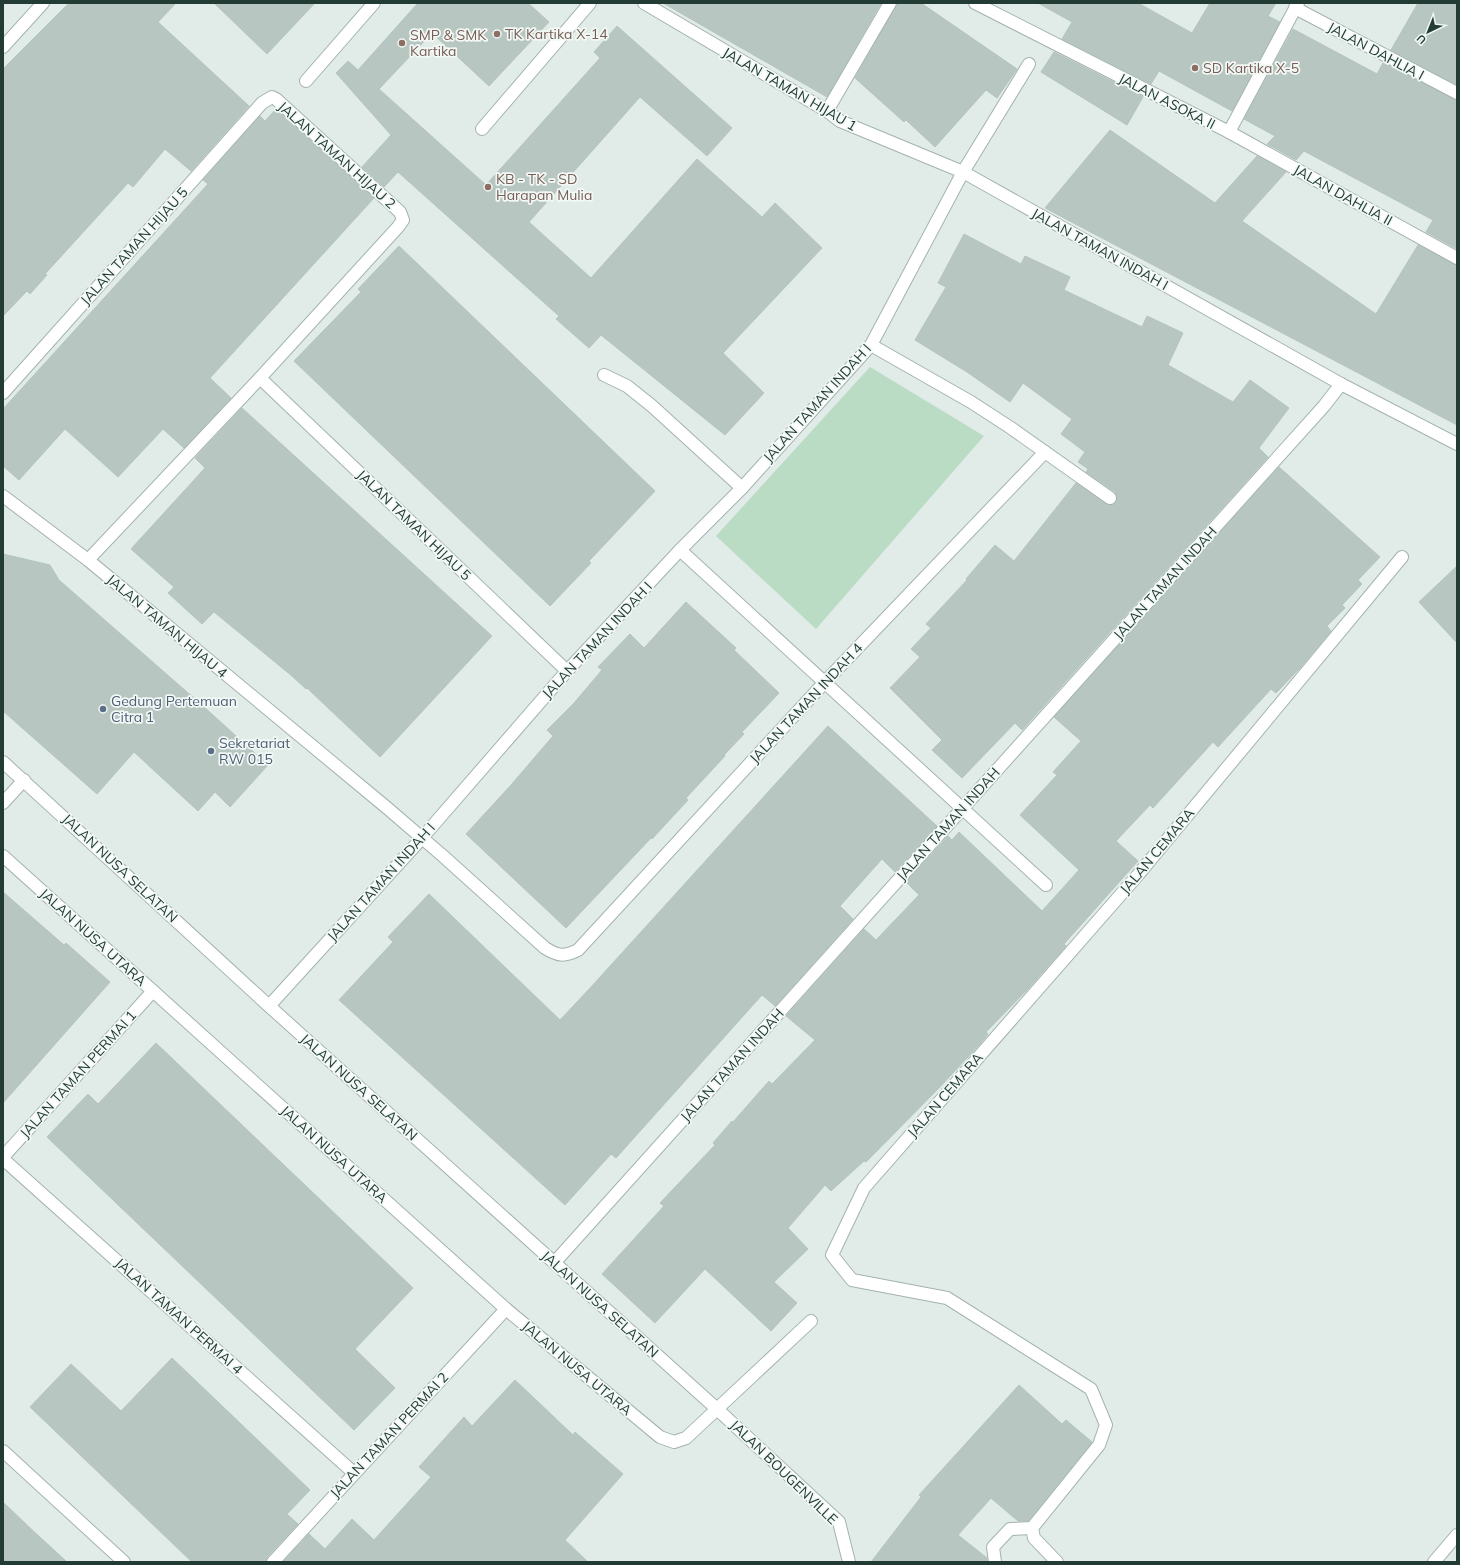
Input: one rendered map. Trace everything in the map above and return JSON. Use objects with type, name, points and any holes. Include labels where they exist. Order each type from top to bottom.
[{"type":"street","points":[[3,47],[43,3]]},
{"type":"street","points":[[306,81],[374,3]]},
{"type":"street","points":[[482,129],[590,3]]},
{"type":"street","name":"JALAN TAMAN HIJAU 1","points":[[644,3],[847,124],[963,172]]},
{"type":"street","points":[[827,111],[890,3]]},
{"type":"street","name":"JALAN ASOKA II","points":[[975,3],[1229,132],[1296,6]]},
{"type":"street","name":"JALAN DAHLIA I","points":[[1296,6],[1457,93]]},
{"type":"street","points":[[963,172],[1029,64]]},
{"type":"street","name":"JALAN TAMAN HIJAU 2","points":[[260,378],[403,220],[400,212],[276,99],[272,97],[267,99]]},
{"type":"street","name":"JALAN TAMAN HIJAU 5","points":[[3,393],[267,99]]},
{"type":"street","name":"JALAN DAHLIA II","points":[[1229,132],[1457,258]]},
{"type":"street","name":"JALAN TAMAN INDAH I","points":[[269,1006],[422,838],[567,672],[680,550],[742,488],[871,345],[963,172],[1341,384],[1457,444]]},
{"type":"street","points":[[871,345],[970,402],[1110,498]]},
{"type":"street","points":[[604,375],[627,386],[652,406],[742,488]]},
{"type":"street","points":[[88,560],[260,378]]},
{"type":"street","name":"JALAN TAMAN HIJAU 5","points":[[260,378],[567,672]]},
{"type":"street","name":"JALAN TAMAN INDAH","points":[[554,1263],[1324,406],[1341,384]]},
{"type":"street","name":"JALAN TAMAN INDAH 4","points":[[568,955],[578,950],[824,683],[1045,452]]},
{"type":"street","name":"JALAN TAMAN HIJAU 4","points":[[3,496],[88,560],[422,838],[545,948],[556,955],[568,955]]},
{"type":"street","points":[[680,550],[1046,885]]},
{"type":"street","name":"JALAN CEMARA","points":[[1032,1528],[1099,1445],[1106,1425],[1091,1389],[947,1298],[852,1280],[832,1255],[864,1188],[1137,876],[1402,558]]},
{"type":"street","name":"JALAN NUSA SELATAN","points":[[3,762],[269,1006],[717,1409]]},
{"type":"street","points":[[3,804],[24,780]]},
{"type":"street","name":"JALAN NUSA UTARA","points":[[3,856],[506,1309],[660,1437],[674,1442],[686,1438],[717,1409]]},
{"type":"street","name":"JALAN TAMAN PERMAI 1","points":[[3,1158],[153,991]]},
{"type":"street","name":"JALAN TAMAN PERMAI 4","points":[[3,1158],[354,1473]]},
{"type":"street","name":"JALAN TAMAN PERMAI 2","points":[[273,1562],[506,1309]]},
{"type":"street","points":[[717,1409],[811,1321]]},
{"type":"street","name":"JALAN BOUGENVILLE","points":[[717,1409],[839,1522],[849,1562]]},
{"type":"street","points":[[3,1451],[124,1562]]},
{"type":"street","points":[[995,1562],[993,1547],[1010,1529],[1032,1528],[1034,1538],[1057,1562]]},
{"type":"street","points":[[1434,1562],[1457,1535]]},
{"type":"green space","points":[[870,367],[984,436],[816,629],[716,536]]},
{"type":"building","points":[[69,3],[176,3],[158,22],[249,106],[191,171],[165,149],[133,187],[128,183],[45,274],[47,275],[30,294],[27,291],[3,316],[3,69]]},
{"type":"building","points":[[214,3],[315,3],[267,54]]},
{"type":"building","points":[[418,3],[528,3],[549,22],[489,86],[432,33],[379,89],[486,185],[600,58],[594,52],[617,26],[732,128],[707,156],[640,97],[529,222],[591,278],[697,159],[762,217],[775,203],[822,248],[723,353],[764,393],[725,435],[601,335],[589,348],[556,319],[559,316],[398,172],[384,187],[362,167],[391,135],[336,73],[348,61],[358,70]]},
{"type":"building","points":[[663,3],[881,3],[827,97]]},
{"type":"building","points":[[897,3],[921,3],[1017,69],[997,98],[986,90],[935,147],[906,120],[904,122],[855,78]]},
{"type":"building","name":"SD Kartika X-5","points":[[1038,3],[1138,3],[1192,33],[1210,3],[1276,3],[1268,16],[1280,22],[1232,111],[1159,71],[1151,84],[1062,39],[1072,22]]},
{"type":"building","points":[[1418,3],[1457,3],[1457,85],[1391,50]]},
{"type":"building","points":[[1293,29],[1377,74],[1383,63],[1457,100],[1457,249],[1426,232],[1433,220],[1304,151],[1296,160],[1267,144],[1275,136],[1244,119]]},
{"type":"building","points":[[1054,52],[1143,97],[1127,125],[1041,72]]},
{"type":"building","points":[[276,109],[374,198],[210,378],[231,398],[184,448],[163,429],[118,477],[65,429],[19,480],[3,466],[3,409],[208,184],[203,180],[260,116],[265,121]]},
{"type":"building","points":[[1110,130],[1215,203],[1257,156],[1286,172],[1242,221],[1376,314],[1418,245],[1457,265],[1457,425],[1045,208]]},
{"type":"building","points":[[964,234],[1021,264],[1025,256],[1070,277],[1064,290],[1142,327],[1147,316],[1183,333],[1168,365],[1233,402],[1250,380],[1289,408],[1259,448],[1268,457],[1022,730],[1015,723],[962,778],[932,750],[942,740],[890,688],[920,657],[911,649],[931,628],[926,624],[967,580],[966,579],[995,545],[1014,561],[1076,483],[1109,505],[1116,503],[1117,498],[1115,492],[1086,472],[1088,469],[1078,462],[1085,452],[1061,434],[1072,419],[1023,383],[1010,402],[967,372],[915,340],[946,287],[938,283]]},
{"type":"building","points":[[399,246],[655,491],[589,561],[591,563],[550,606],[294,361],[361,292],[358,289]]},
{"type":"building","points":[[242,408],[492,636],[380,757],[307,688],[306,689],[214,612],[202,624],[168,593],[174,587],[131,549],[205,468],[195,458]]},
{"type":"building","points":[[1279,467],[1380,557],[1358,580],[1362,584],[1342,605],[1345,608],[1327,626],[1331,631],[1299,669],[1276,693],[1271,689],[1218,747],[1213,742],[1153,808],[1150,805],[1116,841],[1138,861],[1064,944],[1066,946],[1027,990],[986,1032],[988,1034],[980,1044],[866,1162],[864,1161],[831,1191],[825,1185],[788,1228],[808,1249],[774,1282],[797,1303],[771,1331],[705,1269],[655,1323],[602,1274],[664,1206],[660,1203],[715,1145],[713,1143],[732,1121],[733,1122],[769,1081],[772,1084],[815,1040],[786,1016],[864,929],[876,940],[919,895],[906,882],[948,836],[952,840],[959,832],[1042,911],[1079,870],[1020,815],[1057,775],[1053,772],[1081,741],[1054,717]]},
{"type":"building","points":[[3,554],[50,565],[59,580],[268,765],[230,807],[215,792],[198,811],[134,752],[97,794],[3,711]]},
{"type":"building","points":[[1457,566],[1457,643],[1419,602]]},
{"type":"building","points":[[686,602],[736,648],[734,650],[779,693],[742,732],[744,734],[686,798],[688,800],[566,928],[466,834],[553,736],[547,730],[574,703],[602,670],[598,667],[630,634],[644,648]]},
{"type":"building","points":[[828,726],[937,826],[895,872],[882,859],[840,906],[853,919],[775,1006],[762,995],[616,1158],[611,1154],[565,1205],[339,1000],[393,942],[388,937],[429,894],[560,1020]]},
{"type":"building","points":[[3,892],[64,945],[66,943],[110,982],[3,1103]]},
{"type":"building","points":[[156,1043],[413,1288],[355,1349],[395,1388],[354,1430],[47,1137],[88,1094],[98,1104]]},
{"type":"building","points":[[172,1358],[310,1490],[287,1514],[298,1524],[267,1557],[266,1562],[192,1562],[30,1407],[71,1364],[121,1411]]},
{"type":"building","points":[[515,1380],[573,1435],[575,1432],[623,1474],[565,1540],[588,1562],[283,1562],[309,1534],[325,1549],[352,1519],[374,1540],[431,1477],[419,1467],[464,1417],[472,1426]]},
{"type":"building","points":[[1019,1385],[1062,1424],[1066,1420],[1092,1442],[1028,1521],[1018,1521],[991,1498],[958,1535],[987,1558],[987,1562],[871,1562],[921,1497],[919,1495]]},
{"type":"building","points":[[3,1502],[29,1527],[67,1562],[3,1562]]},
{"type":"place","name":"TK Kartika X-14","points":[[497,34]]},
{"type":"place","name":"SMP & SMK Kartika","points":[[402,43]]},
{"type":"place","name":"SD Kartika X-5","points":[[1195,68]]},
{"type":"place","name":"KB - TK - SD Harapan Mulia","points":[[488,187]]},
{"type":"place","name":"Gedung Pertemuan Citra 1","points":[[103,709]]},
{"type":"place","name":"Sekretariat RW 015","points":[[211,751]]}]
